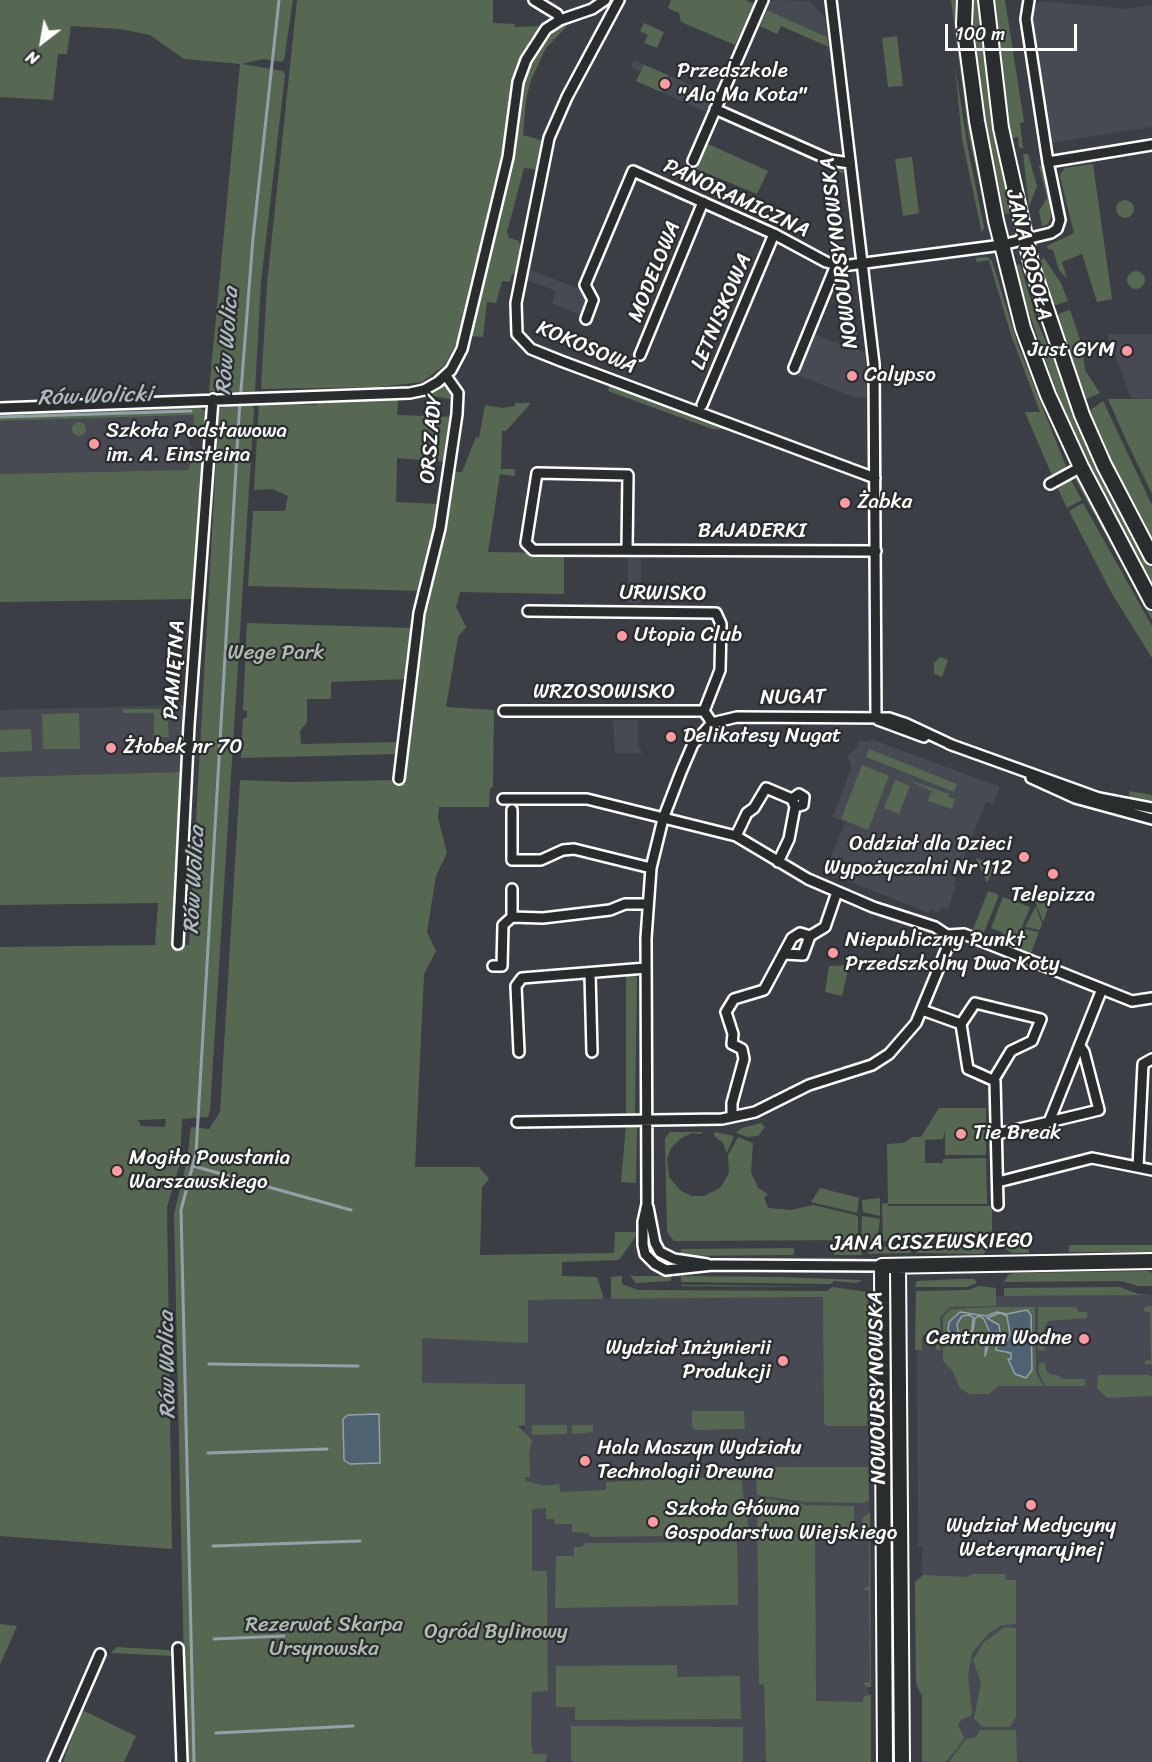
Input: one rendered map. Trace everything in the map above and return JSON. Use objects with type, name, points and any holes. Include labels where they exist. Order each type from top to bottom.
[{"type":"street","points":[[534,0],[557,14],[560,20]]},
{"type":"street","name":"ORSZADY","points":[[399,779],[419,612],[440,528],[457,414],[458,393],[446,376],[457,361],[508,157],[520,74],[540,35],[560,20],[588,11],[604,0]]},
{"type":"street","name":"KOKOSOWA","points":[[620,0],[567,97],[549,138],[516,303],[517,334],[531,349],[875,478]]},
{"type":"street","points":[[693,161],[763,0]]},
{"type":"street","name":"NOWOURSYNOWSKA","points":[[831,0],[874,364],[876,718]]},
{"type":"street","name":"JANA ROSOŁA","points":[[965,0],[964,24],[977,121],[1002,245],[1023,328],[1048,395],[1081,467],[1152,602]]},
{"type":"street","name":"JANA ROSOŁA","points":[[987,0],[988,33],[1001,128],[1024,240],[1045,311],[1082,415],[1104,465],[1152,557]]},
{"type":"street","points":[[794,368],[836,265],[1002,245],[1051,233],[1060,223],[1026,20],[1029,0]]},
{"type":"street","points":[[715,110],[831,160],[850,163]]},
{"type":"street","points":[[1048,162],[1152,146]]},
{"type":"street","name":"PANORAMICZNA","points":[[586,319],[593,300],[585,285],[633,171],[774,234],[836,265]]},
{"type":"street","name":"MODELOWA","points":[[640,355],[703,202]]},
{"type":"street","name":"LETNISKOWA","points":[[702,405],[774,234]]},
{"type":"street","points":[[0,408],[410,393],[430,387],[446,376]]},
{"type":"street","name":"PAMIĘTNA","points":[[178,944],[189,736],[213,399]]},
{"type":"street","points":[[1050,484],[1081,467]]},
{"type":"street","name":"BAJADERKI","points":[[627,549],[628,475],[537,473],[526,543],[528,548],[537,550],[876,551]]},
{"type":"street","name":"URWISKO","points":[[528,611],[717,613],[721,624],[720,670],[704,711]]},
{"type":"street","name":"WRZOSOWISKO","points":[[504,711],[704,711]]},
{"type":"street","points":[[647,1204],[645,968],[647,904],[651,868],[663,819],[693,744],[712,723],[704,711]]},
{"type":"street","name":"NUGAT","points":[[712,723],[737,717],[841,716],[902,721],[954,746],[1016,770],[1100,798],[1152,808]]},
{"type":"street","name":"NUGAT","points":[[1016,770],[1060,792],[1152,819]]},
{"type":"street","points":[[736,836],[747,813],[754,808],[765,788],[794,803],[789,839],[778,862]]},
{"type":"street","points":[[503,799],[587,799],[736,836],[778,862],[837,892],[936,927],[947,935],[964,934],[1132,1001],[1152,998]]},
{"type":"street","points":[[512,810],[512,860],[541,860],[563,850],[574,849],[651,868]]},
{"type":"street","points":[[512,889],[512,917]]},
{"type":"street","points":[[785,954],[803,955],[810,936],[825,927],[837,892]]},
{"type":"street","points":[[493,966],[502,966],[503,925],[512,917],[543,918],[610,910],[626,904],[647,904]]},
{"type":"street","points":[[732,1117],[732,1103],[744,1059],[742,1049],[732,1044],[731,1023],[726,1012],[734,999],[764,990],[785,954],[787,945],[797,934],[810,936]]},
{"type":"street","points":[[517,1122],[706,1121],[732,1117],[755,1112],[809,1085],[872,1065],[889,1054],[913,1028],[947,948],[947,935]]},
{"type":"street","points":[[519,1052],[518,981],[527,977],[645,968]]},
{"type":"street","points":[[590,974],[592,1052]]},
{"type":"street","points":[[1049,1122],[1102,989]]},
{"type":"street","points":[[994,1079],[968,1069],[961,1024],[975,1003],[1041,1019],[1032,1041],[1011,1051],[994,1079],[998,1205]]},
{"type":"street","points":[[922,1010],[961,1024]]},
{"type":"street","points":[[997,1134],[1099,1110],[1084,1052],[1080,1046]]},
{"type":"street","points":[[1138,1167],[1143,1064],[1152,1059]]},
{"type":"street","points":[[998,1182],[1092,1158],[1152,1170]]},
{"type":"street","name":"JANA CISZEWSKIEGO","points":[[647,1204],[655,1243],[660,1252],[674,1259],[712,1265]]},
{"type":"street","name":"JANA CISZEWSKIEGO","points":[[647,1204],[643,1222],[645,1254],[651,1261],[666,1270],[712,1265],[898,1266],[1152,1261]]},
{"type":"street","name":"NOWOURSYNOWSKA","points":[[882,1266],[885,1762]]},
{"type":"street","name":"NOWOURSYNOWSKA","points":[[898,1266],[902,1762]]},
{"type":"street","points":[[178,1648],[182,1762]]},
{"type":"street","points":[[53,1762],[100,1654]]},
{"type":"shaded area","points":[[771,0],[810,1],[825,18],[827,37],[767,10]]},
{"type":"shaded area","points":[[1041,1],[1127,9],[1152,5],[1152,127],[1051,143],[1033,27],[1034,8]]},
{"type":"shaded area","name":"Przedszkole \"Ala Ma Kota\"","points":[[634,60],[714,95],[706,112],[636,81],[641,72],[631,67]]},
{"type":"shaded area","points":[[530,270],[585,291],[590,301],[584,317],[552,303],[556,291],[526,280]]},
{"type":"shaded area","points":[[814,334],[865,353],[867,398],[853,397],[797,375]]},
{"type":"shaded area","points":[[1107,334],[1152,334],[1152,399],[1131,398]]},
{"type":"shaded area","name":"Szkoła Podstawowa im. A. Einsteina","points":[[195,415],[192,439],[189,439],[189,446],[192,446],[190,470],[0,474],[0,421]]},
{"type":"shaded area","points":[[628,554],[641,554],[641,603],[628,603]]},
{"type":"shaded area","name":"Żłobek nr 70","points":[[185,705],[182,772],[0,777],[0,710]]},
{"type":"shaded area","points":[[613,720],[638,720],[638,746],[643,753],[615,753]]},
{"type":"shaded area","points":[[871,739],[1000,787],[993,804],[986,802],[972,838],[967,836],[963,847],[967,849],[953,885],[956,886],[948,909],[941,908],[938,913],[931,909],[929,913],[825,872],[845,823],[830,816],[834,814],[851,768],[848,755],[858,747],[858,741],[870,741]]},
{"type":"shaded area","name":"Szkoła Główna Gospodarstwa Wiejskiego","points":[[1152,1295],[1152,1762],[924,1762],[922,1546],[918,1546],[917,1320],[940,1297]]},
{"type":"shaded area","name":"Szkoła Główna Gospodarstwa Wiejskiego","points":[[857,1297],[868,1308],[871,1687],[868,1687],[868,1694],[871,1695],[871,1762],[546,1762],[546,1756],[459,1756],[525,1426],[422,1426],[422,1301]]},
{"type":"green space","points":[[0,0],[293,0],[284,60],[281,62],[263,59],[242,64],[283,71],[285,75],[261,282],[255,391],[251,394],[209,391],[240,64],[184,59],[150,35],[120,29],[71,26],[67,54],[58,54],[53,100],[0,97]]},
{"type":"green space","points":[[297,0],[493,0],[493,23],[515,24],[515,27],[544,26],[531,38],[514,78],[505,148],[458,339],[445,365],[422,382],[378,387],[261,389],[267,284]]},
{"type":"green space","points":[[671,0],[745,0],[754,4],[735,45],[681,22],[679,13],[668,8]]},
{"type":"green space","points":[[951,0],[958,0],[967,100],[990,218],[987,218],[969,137]]},
{"type":"green space","points":[[970,0],[980,0],[983,53],[1011,213],[1005,214],[981,111]]},
{"type":"green space","points":[[992,0],[1005,0],[1024,122],[1020,123],[1023,149],[1019,147],[1018,137],[1012,138],[1005,121]]},
{"type":"green space","points":[[767,10],[827,37],[829,47],[781,26],[777,34],[760,26]]},
{"type":"green space","points":[[563,23],[567,26],[546,48],[531,80],[526,99],[523,135],[544,141],[540,170],[524,168],[507,232],[509,238],[519,241],[522,245],[527,233],[518,275],[512,274],[510,282],[502,281],[496,303],[487,302],[483,337],[470,336],[490,255],[525,67],[550,30]]},
{"type":"green space","points":[[644,23],[664,32],[657,48],[644,43],[648,35],[640,31]]},
{"type":"green space","points":[[897,36],[903,86],[888,87],[882,38]]},
{"type":"green space","points":[[644,65],[668,75],[661,92],[636,81]]},
{"type":"green space","points":[[955,66],[968,149],[984,227],[982,234],[962,139]]},
{"type":"green space","points":[[775,139],[826,163],[843,166],[844,174],[774,143]]},
{"type":"green space","points":[[708,144],[768,171],[757,194],[687,165],[689,160],[699,165]]},
{"type":"green space","points":[[1023,154],[1028,154],[1037,186],[1029,207]]},
{"type":"green space","points":[[912,157],[919,213],[903,216],[895,159]]},
{"type":"green space","points":[[1093,164],[1112,299],[1097,302],[1082,254],[1062,262],[1067,279],[1059,270],[1053,250],[1048,249],[1047,246],[1074,233],[1060,177],[1061,173],[1065,168]]},
{"type":"green space","points":[[1043,165],[1051,217],[1048,224],[1042,226],[1039,211],[1047,198],[1039,166]]},
{"type":"green space","points":[[1121,200],[1129,200],[1134,205],[1132,216],[1121,218],[1116,213],[1116,205]]},
{"type":"green space","points":[[987,257],[992,261],[1018,345],[1067,469],[1053,478],[1025,412],[1040,412],[1011,335],[989,260],[976,262],[977,258]]},
{"type":"green space","points":[[1044,258],[1061,283],[1068,301],[1056,305],[1048,302],[1036,264]]},
{"type":"green space","points":[[1020,264],[1037,321],[1070,399],[1131,531],[1152,568],[1152,591],[1102,498],[1060,402],[1013,266]]},
{"type":"green space","points":[[1132,271],[1140,271],[1145,276],[1143,287],[1132,289],[1127,284],[1127,276]]},
{"type":"green space","points":[[1070,310],[1082,345],[1085,370],[1100,393],[1087,399],[1081,395],[1055,321],[1060,313]]},
{"type":"green space","points":[[851,332],[857,332],[858,352],[845,347]]},
{"type":"green space","points":[[610,384],[733,429],[712,429],[608,391]]},
{"type":"green space","points":[[446,386],[451,390],[455,400],[439,397],[398,399],[397,415],[455,417],[448,462],[397,458],[396,502],[440,504],[421,591],[248,586],[253,511],[285,511],[288,496],[273,489],[254,490],[259,402],[315,405],[324,401],[389,401],[397,397],[424,395]]},
{"type":"green space","points":[[1108,399],[1152,399],[1152,494],[1126,440]]},
{"type":"green space","points":[[1103,401],[1152,505],[1152,544],[1088,412]]},
{"type":"green space","points":[[245,403],[252,404],[254,409],[210,1110],[208,1117],[182,1119],[180,1163],[167,1207],[172,1549],[0,1536],[0,947],[155,945],[158,903],[0,905],[0,777],[182,772],[173,944],[189,945],[219,408]],"holes":[[[166,1119],[165,1127],[141,1126],[138,1120]]]},
{"type":"green space","points":[[515,403],[531,403],[506,431],[502,431],[501,469],[515,469],[515,476],[500,474],[488,552],[564,553],[564,594],[460,592],[456,607],[466,627],[458,637],[446,707],[494,710],[493,787],[490,788],[489,807],[439,807],[438,818],[447,853],[436,876],[427,932],[436,951],[424,974],[415,1167],[479,1167],[489,1179],[482,1187],[480,1255],[614,1253],[615,1232],[637,1232],[637,1235],[619,1260],[562,1262],[562,1276],[597,1277],[604,1299],[528,1300],[528,1343],[422,1338],[422,1383],[525,1384],[525,1425],[518,1426],[532,1440],[529,1452],[530,1477],[525,1477],[526,1481],[545,1486],[559,1484],[560,1492],[606,1490],[606,1482],[741,1476],[744,1502],[747,1502],[748,1529],[746,1535],[591,1537],[588,1533],[572,1532],[572,1524],[555,1524],[554,1519],[546,1519],[546,1508],[532,1509],[532,1571],[547,1571],[548,1691],[532,1692],[531,1743],[533,1754],[547,1754],[546,1762],[186,1762],[174,1214],[187,1160],[191,1127],[209,1129],[220,1112],[240,780],[291,782],[402,780],[416,663],[451,472],[462,472],[476,437],[479,438],[485,405],[502,408],[515,406]]},
{"type":"green space","points":[[197,405],[207,413],[206,437],[193,437],[194,415],[0,421],[0,412]]},
{"type":"green space","points":[[79,422],[84,424],[86,429],[84,434],[79,436],[74,434],[72,429],[74,424]]},
{"type":"green space","points":[[191,454],[204,455],[193,599],[0,602],[0,474],[189,470]]},
{"type":"green space","points":[[1074,477],[1080,480],[1152,613],[1152,620]]},
{"type":"green space","points":[[1070,478],[1082,500],[1067,508],[1058,489]]},
{"type":"green space","points":[[1083,503],[1152,626],[1152,658],[1111,592],[1069,511]]},
{"type":"green space","name":"Wege Park","points":[[247,623],[414,628],[407,679],[331,682],[331,699],[307,699],[307,722],[300,731],[301,744],[399,742],[397,754],[241,758],[243,719],[247,717],[247,711],[243,710]]},
{"type":"green space","points":[[940,657],[948,660],[942,677],[934,674],[934,663]]},
{"type":"green space","points":[[123,709],[167,709],[169,737],[154,737],[154,713],[123,713]]},
{"type":"green space","points":[[79,713],[80,749],[43,749],[42,714]]},
{"type":"green space","points":[[31,729],[32,751],[0,752],[0,730]]},
{"type":"green space","points":[[869,749],[957,784],[954,792],[866,757]]},
{"type":"green space","points":[[862,765],[889,776],[868,830],[841,819]]},
{"type":"green space","points":[[906,779],[949,794],[948,797],[955,799],[952,809],[928,801],[931,792],[936,793]]},
{"type":"green space","points":[[895,780],[910,786],[899,814],[884,808]]},
{"type":"green space","points":[[1129,791],[1152,795],[1152,803],[1130,799]]},
{"type":"green space","points":[[976,858],[994,866],[988,881],[986,881]]},
{"type":"green space","points":[[988,891],[999,895],[982,937],[971,935]]},
{"type":"green space","points":[[1041,891],[1052,896],[1043,922],[1036,903]]},
{"type":"green space","points":[[1003,897],[1030,907],[1013,950],[997,944],[1002,932],[991,928]]},
{"type":"green space","points":[[1036,906],[1042,924],[1040,930],[1025,927]]},
{"type":"green space","points":[[1025,929],[1039,932],[1029,958],[1016,953]]},
{"type":"green space","points":[[849,965],[842,996],[825,992],[829,966]]},
{"type":"green space","points":[[626,973],[633,974],[637,978],[635,1116],[626,1116]]},
{"type":"green space","points":[[939,1108],[986,1108],[986,1155],[945,1155],[945,1130],[943,1139],[925,1140],[925,1163],[943,1163],[943,1159],[986,1158],[987,1204],[888,1204],[888,1206],[992,1206],[992,1238],[883,1241],[882,1204],[888,1203],[887,1144],[904,1143],[912,1137],[921,1137]]},
{"type":"green space","points":[[761,1123],[765,1127],[758,1136],[748,1137],[736,1133],[742,1128]]},
{"type":"green space","points":[[626,1125],[637,1125],[636,1183],[621,1182]]},
{"type":"green space","points":[[670,1132],[702,1132],[702,1134],[692,1133],[680,1139],[671,1148],[667,1159],[669,1177],[681,1191],[692,1196],[704,1196],[720,1188],[729,1173],[728,1155],[738,1137],[753,1143],[751,1172],[758,1188],[768,1194],[764,1198],[768,1208],[791,1210],[813,1205],[855,1215],[858,1217],[858,1240],[674,1241],[667,1232],[665,1138]]},
{"type":"green space","points":[[715,1132],[734,1136],[727,1153],[723,1143],[714,1136]]},
{"type":"green space","points":[[820,1188],[859,1198],[857,1213],[811,1202]]},
{"type":"green space","points":[[880,1198],[880,1216],[863,1212],[862,1200]]},
{"type":"green space","points":[[862,1216],[880,1219],[877,1241],[861,1241]]},
{"type":"green space","points":[[1069,1245],[1152,1245],[1152,1252],[1069,1252]]},
{"type":"green space","points":[[910,1246],[911,1253],[868,1254],[869,1247]]},
{"type":"green space","points":[[918,1246],[992,1246],[983,1254],[916,1253]]},
{"type":"green space","points":[[1003,1246],[1028,1246],[1029,1253],[1011,1253]]},
{"type":"green space","points":[[834,1247],[860,1247],[862,1255],[834,1255]]},
{"type":"green space","points":[[794,1248],[794,1255],[680,1256],[681,1249]]},
{"type":"green space","points":[[1148,1271],[1152,1273],[1152,1286],[1138,1286],[1121,1281],[1004,1282],[1008,1275],[1014,1273]]},
{"type":"green space","points":[[622,1276],[622,1284],[638,1290],[827,1291],[832,1287],[868,1292],[867,1426],[828,1426],[824,1423],[823,1297],[611,1299],[611,1277]]},
{"type":"green space","points":[[630,1276],[671,1276],[671,1281],[636,1283]]},
{"type":"green space","points":[[681,1276],[862,1280],[857,1283],[834,1281],[831,1284],[681,1282]]},
{"type":"green space","points":[[974,1279],[977,1283],[967,1287],[915,1287],[917,1281]]},
{"type":"green space","points":[[717,1285],[827,1287],[682,1286]]},
{"type":"green space","points":[[979,1286],[996,1288],[996,1306],[950,1307],[940,1317],[941,1350],[936,1350],[936,1335],[922,1335],[922,1350],[915,1350],[916,1291],[968,1290]]},
{"type":"green space","points":[[1120,1287],[1138,1294],[1152,1295],[1004,1296],[1004,1288]]},
{"type":"green space","points":[[1152,1306],[1152,1364],[1145,1365],[1145,1361],[1151,1360],[1150,1312],[1145,1312],[1144,1307]]},
{"type":"green space","points":[[1035,1307],[1036,1373],[1043,1386],[998,1386],[989,1394],[969,1394],[960,1388],[952,1370],[943,1361],[943,1318],[950,1309]]},
{"type":"green space","points":[[1038,1307],[1076,1307],[1079,1312],[1087,1312],[1087,1318],[1048,1321],[1044,1328],[1045,1351],[1038,1350]]},
{"type":"green space","points":[[1045,1362],[1046,1370],[1050,1374],[1060,1376],[1061,1379],[1085,1379],[1085,1386],[1045,1386],[1039,1373],[1039,1363]]},
{"type":"green space","points":[[1098,1375],[1149,1375],[1152,1377],[1152,1396],[1107,1398],[1097,1388]]},
{"type":"green space","points":[[692,1411],[744,1411],[745,1429],[695,1430],[692,1427]]},
{"type":"green space","points":[[532,1425],[567,1425],[567,1434],[532,1435]]},
{"type":"green space","points":[[572,1425],[593,1425],[593,1432],[572,1434]]},
{"type":"green space","points":[[756,1467],[868,1467],[869,1500],[863,1503],[807,1502],[757,1495]]},
{"type":"green space","points":[[757,1497],[807,1505],[854,1506],[854,1532],[815,1533],[816,1701],[863,1702],[864,1696],[871,1695],[871,1762],[766,1762],[764,1685],[759,1684]]},
{"type":"green space","points":[[870,1512],[871,1687],[867,1687],[863,1683],[870,1682],[869,1591],[862,1588],[869,1587],[869,1532],[862,1531],[862,1518]]},
{"type":"green space","points":[[737,1542],[738,1605],[555,1608],[556,1556],[574,1556],[574,1547],[582,1547],[585,1543]]},
{"type":"green space","points":[[972,1574],[1005,1574],[1006,1580],[1016,1580],[1016,1624],[1002,1625],[989,1633],[972,1653],[968,1676],[972,1711],[971,1716],[962,1719],[958,1725],[964,1738],[956,1750],[945,1762],[922,1762],[922,1696],[916,1684],[915,1582],[923,1575],[967,1577]]},
{"type":"green space","points":[[0,1624],[17,1626],[0,1665]]},
{"type":"green space","points":[[1005,1627],[1016,1628],[1016,1717],[1010,1727],[982,1727],[974,1718],[981,1683],[973,1660],[984,1642]]},
{"type":"green space","points":[[117,1647],[168,1650],[174,1653],[174,1656],[111,1653]]},
{"type":"green space","points":[[677,1665],[677,1677],[740,1676],[741,1719],[575,1720],[575,1707],[556,1707],[556,1666]]},
{"type":"green space","points":[[82,1710],[136,1736],[124,1762],[63,1762]]},
{"type":"green space","points":[[571,1726],[743,1727],[743,1762],[571,1762]]},
{"type":"green space","points":[[980,1730],[1016,1730],[1017,1762],[949,1762],[966,1739],[976,1737]]},
{"type":"water","points":[[1027,1310],[1031,1315],[1032,1370],[1026,1378],[1015,1374],[1008,1359],[1011,1359],[1011,1353],[996,1350],[997,1343],[1006,1342],[1010,1335],[1007,1316],[1000,1313],[987,1318],[999,1325],[1000,1332],[994,1335],[990,1333],[984,1319],[979,1316],[975,1318],[972,1336],[989,1343],[985,1356],[986,1343],[958,1334],[952,1336],[948,1330],[949,1322],[960,1312],[986,1316],[997,1312],[1007,1314]],"holes":[[[962,1316],[973,1317],[972,1330],[969,1335],[965,1336],[958,1331],[957,1324]]]},
{"type":"water","points":[[379,1414],[380,1463],[350,1464],[344,1460],[343,1419],[348,1415]]},
{"type":"waterway","name":"Rów Wolica","points":[[194,1762],[181,1210],[196,1153],[239,416],[253,238],[279,0]]},
{"type":"waterway","name":"Rów Wolicki","points":[[0,417],[191,411]]},
{"type":"waterway","points":[[193,1166],[351,1210]]},
{"type":"waterway","points":[[209,1364],[358,1366]]},
{"type":"waterway","points":[[208,1453],[327,1449]]},
{"type":"waterway","points":[[213,1546],[360,1541]]},
{"type":"waterway","points":[[214,1639],[284,1636]]},
{"type":"waterway","points":[[216,1733],[353,1726]]},
{"type":"place","name":"Przedszkole \"Ala Ma Kota\"","points":[[665,84]]},
{"type":"place","name":"Just GYM","points":[[1127,351]]},
{"type":"place","name":"Calypso","points":[[852,376]]},
{"type":"place","name":"Szkoła Podstawowa im. A. Einsteina","points":[[94,444]]},
{"type":"place","name":"Żabka","points":[[845,503]]},
{"type":"place","name":"Utopia Club","points":[[622,636]]},
{"type":"place","name":"Delikatesy Nugat","points":[[671,737]]},
{"type":"place","name":"Żłobek nr 70","points":[[111,748]]},
{"type":"place","name":"Oddział dla Dzieci Wypożyczalni Nr 112","points":[[1024,857]]},
{"type":"place","name":"Telepizza","points":[[1053,874]]},
{"type":"place","name":"Niepubliczny Punkt Przedszkolny Dwa Koty","points":[[833,953]]},
{"type":"place","name":"Tie Break","points":[[961,1134]]},
{"type":"place","name":"Mogiła Powstania Warszawskiego","points":[[117,1171]]},
{"type":"place","name":"Centrum Wodne","points":[[1084,1339]]},
{"type":"place","name":"Wydział Inżynierii Produkcji","points":[[783,1361]]},
{"type":"place","name":"Hala Maszyn Wydziału Technologii Drewna","points":[[585,1461]]},
{"type":"place","name":"Wydział Medycyny Weterynaryjnej","points":[[1031,1505]]},
{"type":"place","name":"Szkoła Główna Gospodarstwa Wiejskiego","points":[[653,1522]]},
{"type":"park label","name":"Ogród Bylinowy","points":[[496,1633]]},
{"type":"park label","name":"Rezerwat Skarpa Ursynowska","points":[[324,1638]]}]
